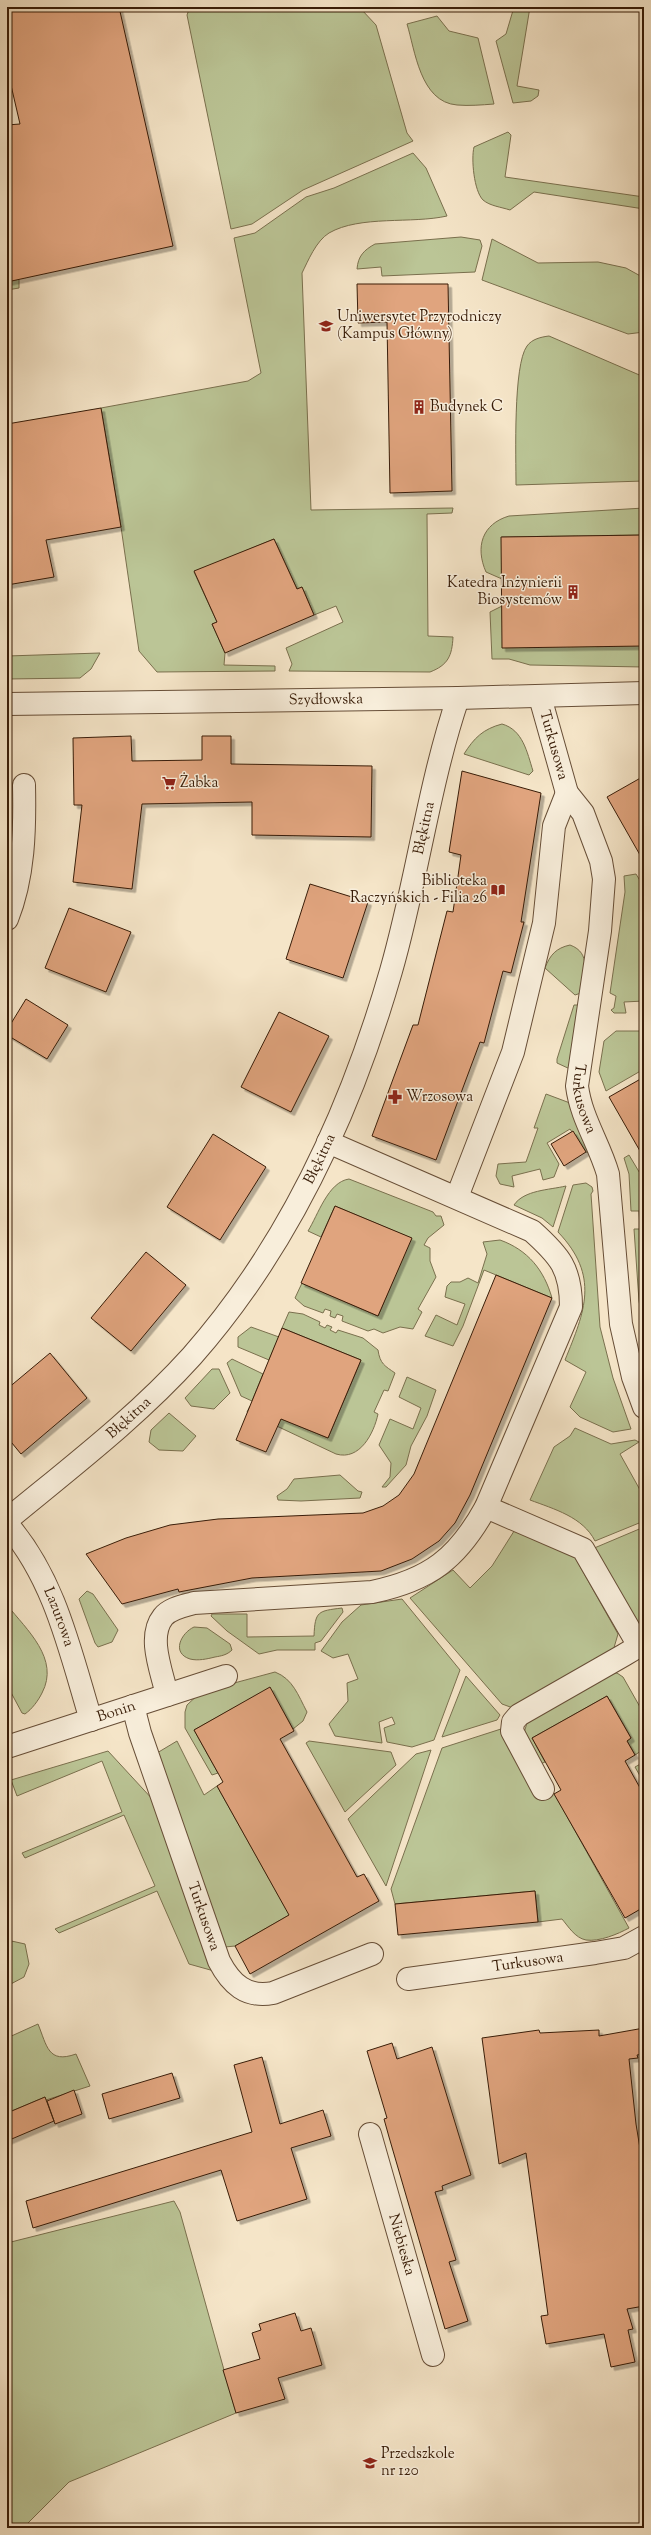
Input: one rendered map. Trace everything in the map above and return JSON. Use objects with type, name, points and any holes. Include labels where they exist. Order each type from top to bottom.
[{"type":"street","name":"Szydłowska","points":[[7,704],[540,697],[644,693]]},
{"type":"street","name":"Turkusowa","points":[[540,697],[567,793],[583,813],[601,861],[604,879],[600,931],[577,1086],[582,1113],[603,1156],[608,1174],[621,1324],[633,1377],[644,1407]]},
{"type":"street","name":"Błękitna","points":[[7,1520],[93,1449],[154,1395],[191,1356],[236,1301],[301,1198],[328,1142],[364,1054],[391,972],[413,888],[443,744],[458,698]]},
{"type":"street","points":[[7,919],[17,888],[20,866],[25,818],[24,785]]},
{"type":"street","name":"Turkusowa","points":[[457,1197],[513,1052],[544,923],[554,826],[567,793]]},
{"type":"street","points":[[167,1694],[157,1648],[156,1629],[163,1616],[173,1609],[194,1603],[358,1594],[396,1587],[422,1577],[455,1552],[471,1534],[486,1507],[571,1307],[571,1285],[564,1268],[552,1249],[532,1231],[328,1142]]},
{"type":"street","points":[[486,1507],[583,1549],[642,1647],[519,1715],[516,1719],[512,1731],[543,1789]]},
{"type":"street","name":"Lazurowa","points":[[7,1524],[24,1544],[43,1575],[64,1632],[91,1720]]},
{"type":"street","name":"Bonin","points":[[7,1747],[226,1676]]},
{"type":"street","name":"Turkusowa","points":[[133,1706],[140,1733],[219,1961],[234,1984],[247,1992],[262,1995],[273,1993],[372,1954]]},
{"type":"street","name":"Turkusowa","points":[[408,1979],[596,1954],[624,1948],[644,1937]]},
{"type":"street","name":"Niebieska","points":[[370,2134],[433,2355]]},
{"type":"green space","points":[[190,7],[361,9],[376,25],[407,133],[413,141],[303,190],[252,224],[231,229],[187,15]]},
{"type":"green space","points":[[514,7],[530,7],[517,86],[539,90],[538,96],[531,101],[513,103],[496,41],[506,34]]},
{"type":"green space","points":[[437,16],[449,31],[478,38],[494,104],[457,105],[445,102],[435,95],[427,85],[421,73],[407,24]]},
{"type":"green space","points":[[508,132],[511,135],[505,177],[644,197],[644,209],[534,192],[510,210],[486,202],[480,196],[475,182],[473,167],[474,147]]},
{"type":"green space","points":[[413,153],[426,168],[447,216],[418,220],[371,222],[342,227],[329,233],[320,241],[302,273],[311,510],[453,508],[452,513],[427,514],[428,636],[453,637],[450,655],[445,663],[430,672],[289,671],[292,664],[286,648],[343,622],[336,606],[314,615],[302,587],[297,589],[274,539],[194,572],[217,622],[212,624],[225,653],[224,665],[275,666],[275,671],[157,672],[139,651],[121,527],[101,408],[248,381],[261,373],[234,238],[255,233],[306,197],[334,188]]},
{"type":"green space","points":[[461,237],[480,240],[482,246],[475,272],[382,276],[381,267],[357,269],[362,254],[375,244]]},
{"type":"green space","points":[[492,239],[538,263],[598,262],[626,268],[644,278],[644,332],[628,334],[482,280]]},
{"type":"green space","points":[[19,279],[19,288],[7,290],[7,282]]},
{"type":"green space","points":[[549,336],[644,377],[644,481],[516,485],[516,412],[519,372],[527,346],[534,340]]},
{"type":"green space","points":[[644,508],[644,535],[502,537],[502,579],[486,572],[481,554],[483,538],[492,525],[509,516]]},
{"type":"green space","points":[[502,606],[644,646],[644,667],[530,665],[509,659],[492,659],[490,612]]},
{"type":"green space","points":[[100,653],[91,669],[80,678],[7,679],[7,656]]},
{"type":"green space","points":[[502,724],[515,731],[523,743],[529,756],[533,771],[529,775],[464,754],[471,743],[484,731]]},
{"type":"green space","points":[[636,874],[644,887],[644,1001],[624,1002],[626,1013],[614,1013],[611,1010],[614,1008],[616,996],[610,993],[625,892],[624,876]]},
{"type":"green space","points":[[570,945],[581,953],[585,965],[581,993],[575,995],[545,968],[549,959],[557,950]]},
{"type":"green space","points":[[574,1005],[579,1005],[570,1069],[557,1063],[557,1059]]},
{"type":"green space","points":[[616,1031],[644,1031],[644,1069],[606,1091],[599,1072],[604,1041]]},
{"type":"green space","points":[[546,1094],[570,1103],[592,1154],[586,1152],[570,1129],[547,1143],[559,1164],[554,1177],[543,1180],[540,1169],[512,1176],[514,1187],[500,1184],[496,1176],[498,1164],[526,1162],[538,1128],[534,1128]]},
{"type":"green space","points":[[629,1155],[644,1180],[644,1329],[639,1301],[634,1229],[640,1229],[639,1211],[631,1211],[629,1174],[624,1158]]},
{"type":"green space","points":[[349,1179],[433,1212],[436,1216],[441,1216],[444,1225],[428,1238],[424,1245],[430,1248],[430,1261],[436,1277],[418,1309],[422,1312],[413,1329],[400,1327],[383,1333],[374,1329],[368,1331],[342,1321],[343,1316],[337,1314],[335,1318],[330,1316],[331,1311],[325,1309],[323,1313],[304,1306],[295,1298],[302,1283],[378,1316],[411,1238],[335,1206],[321,1237],[308,1231],[329,1193],[342,1181]]},
{"type":"green space","points":[[586,1183],[592,1187],[593,1191],[591,1194],[600,1327],[613,1378],[631,1429],[613,1432],[580,1417],[570,1407],[586,1372],[565,1360],[583,1310],[585,1294],[584,1279],[580,1264],[571,1248],[558,1232],[573,1185]]},
{"type":"green space","points":[[566,1186],[553,1227],[542,1218],[514,1205],[518,1200],[530,1193]]},
{"type":"green space","points":[[500,1240],[519,1249],[534,1262],[549,1288],[552,1298],[484,1270],[463,1326],[453,1346],[425,1336],[436,1315],[457,1325],[465,1304],[445,1297],[447,1286],[451,1282],[460,1282],[468,1278],[478,1283],[487,1254],[483,1242]]},
{"type":"green space","points":[[289,1312],[303,1314],[320,1322],[319,1325],[325,1328],[327,1325],[332,1327],[330,1330],[336,1333],[338,1330],[363,1338],[378,1350],[382,1362],[395,1373],[388,1391],[384,1390],[374,1412],[378,1414],[369,1437],[359,1449],[352,1453],[345,1455],[336,1454],[247,1412],[250,1406],[328,1438],[361,1360],[282,1328]]},
{"type":"green space","points":[[251,1327],[279,1337],[269,1360],[238,1347],[238,1337]]},
{"type":"green space","points":[[232,1359],[263,1374],[252,1401],[241,1396],[227,1363]]},
{"type":"green space","points":[[212,1369],[219,1369],[230,1393],[214,1409],[191,1406],[185,1398]]},
{"type":"green space","points":[[407,1377],[436,1390],[427,1416],[411,1446],[406,1465],[386,1487],[382,1487],[390,1477],[391,1463],[379,1445],[390,1419],[413,1429],[421,1408],[399,1397]]},
{"type":"green space","points":[[169,1413],[196,1436],[183,1451],[159,1450],[149,1442],[151,1430]]},
{"type":"green space","points":[[575,1428],[611,1444],[635,1440],[639,1442],[620,1454],[644,1497],[644,1521],[595,1541],[590,1533],[575,1520],[558,1511],[530,1500],[554,1447],[570,1436]]},
{"type":"green space","points":[[340,1475],[358,1491],[362,1492],[360,1498],[301,1501],[278,1500],[277,1496],[287,1489],[294,1479]]},
{"type":"green space","points":[[644,1527],[644,1606],[640,1608],[644,1615],[644,1629],[638,1625],[592,1549]]},
{"type":"green space","points":[[516,1528],[573,1554],[618,1634],[613,1651],[513,1708],[502,1704],[410,1598],[453,1570],[470,1588],[492,1566]]},
{"type":"green space","points":[[87,1591],[93,1594],[118,1630],[112,1642],[98,1647],[95,1643],[79,1599]]},
{"type":"green space","points":[[402,1599],[460,1670],[434,1740],[412,1747],[387,1742],[384,1728],[395,1724],[392,1717],[379,1722],[382,1743],[335,1736],[329,1724],[348,1701],[347,1683],[358,1679],[348,1654],[333,1658],[321,1651],[342,1622],[361,1605]]},
{"type":"green space","points":[[7,1605],[32,1635],[39,1646],[47,1668],[46,1680],[42,1693],[35,1705],[25,1714],[22,1713],[7,1685]]},
{"type":"green space","points":[[342,1608],[343,1612],[321,1641],[315,1643],[315,1650],[277,1650],[259,1654],[227,1631],[211,1616],[212,1614],[247,1614],[247,1637],[314,1636],[315,1622],[319,1614],[328,1610]]},
{"type":"green space","points":[[194,1627],[207,1628],[230,1644],[232,1650],[224,1655],[202,1660],[193,1660],[184,1656],[179,1648],[180,1643],[185,1634]]},
{"type":"green space","points":[[275,1672],[291,1683],[298,1694],[307,1712],[303,1721],[293,1729],[270,1688],[194,1730],[218,1773],[212,1775],[185,1728],[185,1712],[187,1705],[201,1692]]},
{"type":"green space","points":[[610,1673],[617,1673],[623,1677],[644,1714],[644,1749],[635,1755],[627,1741],[631,1738],[607,1696],[532,1738],[545,1762],[538,1765],[523,1736],[527,1723]]},
{"type":"green space","points":[[466,1676],[500,1715],[497,1720],[442,1737]]},
{"type":"green space","points":[[504,1728],[504,1737],[539,1800],[554,1793],[629,1928],[602,1939],[586,1940],[578,1937],[562,1919],[538,1922],[535,1891],[395,1904],[391,1889],[442,1748]]},
{"type":"green space","points":[[177,1741],[204,1795],[217,1786],[286,1909],[298,1910],[235,1946],[225,1947],[157,1753]]},
{"type":"green space","points":[[309,1741],[391,1752],[396,1765],[345,1812],[306,1743]]},
{"type":"green space","points":[[431,1750],[386,1886],[348,1819],[416,1754]]},
{"type":"green space","points":[[108,1751],[155,1802],[214,1971],[189,1964],[157,1891],[59,1933],[55,1929],[155,1886],[124,1815],[25,1858],[22,1853],[122,1812],[102,1761],[17,1796],[11,1780]]},
{"type":"green space","points":[[644,1762],[644,1783],[635,1767]]},
{"type":"green space","points":[[7,1940],[25,1944],[29,1964],[24,1977],[7,1986]]},
{"type":"green space","points":[[38,2024],[47,2046],[54,2055],[60,2057],[76,2054],[90,2086],[46,2100],[45,2097],[7,2113],[7,2038]]},
{"type":"green space","points":[[174,2201],[180,2212],[236,2413],[69,2482],[23,2528],[7,2528],[7,2243]]},
{"type":"building","points":[[7,7],[119,7],[173,246],[7,282],[7,125],[20,124],[7,68]]},
{"type":"building","name":"Budynek C","points":[[357,284],[448,284],[452,491],[390,493],[387,322],[358,323]]},
{"type":"building","points":[[101,408],[121,527],[46,540],[54,577],[7,585],[7,424]]},
{"type":"building","name":"Katedra Inżynierii Biosystemów","points":[[644,535],[644,646],[502,648],[501,537]]},
{"type":"building","points":[[274,539],[297,589],[302,587],[314,615],[225,653],[212,624],[217,622],[194,571]]},
{"type":"building","points":[[131,736],[132,761],[202,760],[202,736],[231,736],[231,764],[372,766],[371,837],[252,835],[252,802],[142,804],[132,889],[73,882],[82,805],[74,805],[73,738]]},
{"type":"building","points":[[462,771],[541,793],[521,922],[524,922],[511,973],[503,971],[484,1043],[480,1042],[436,1160],[372,1136],[413,1025],[418,1025],[447,911],[453,912],[461,855],[449,852]]},
{"type":"building","points":[[644,776],[644,862],[607,797]]},
{"type":"building","points":[[310,884],[368,902],[343,978],[286,959]]},
{"type":"building","points":[[69,908],[131,932],[106,992],[45,968]]},
{"type":"building","points":[[26,999],[68,1025],[47,1059],[7,1035],[7,1030]]},
{"type":"building","points":[[279,1012],[329,1036],[291,1112],[241,1087]]},
{"type":"building","points":[[644,1077],[644,1158],[609,1097]]},
{"type":"building","points":[[573,1131],[586,1152],[564,1166],[551,1144]]},
{"type":"building","points":[[213,1134],[266,1167],[220,1240],[167,1207]]},
{"type":"building","points":[[335,1206],[412,1238],[378,1316],[301,1283]]},
{"type":"building","points":[[146,1252],[186,1285],[131,1351],[91,1318]]},
{"type":"building","points":[[496,1275],[552,1298],[470,1495],[455,1523],[439,1541],[412,1559],[381,1571],[252,1578],[179,1592],[178,1589],[122,1604],[86,1554],[126,1538],[170,1525],[218,1519],[363,1513],[383,1506],[399,1495],[414,1474]]},
{"type":"building","points":[[282,1328],[361,1360],[328,1438],[281,1419],[266,1452],[236,1440]]},
{"type":"building","points":[[50,1353],[87,1398],[21,1454],[7,1437],[7,1389]]},
{"type":"building","points":[[270,1687],[294,1731],[280,1739],[357,1877],[364,1874],[379,1901],[250,1974],[235,1946],[289,1915],[217,1786],[223,1782],[194,1730]]},
{"type":"building","points":[[607,1696],[631,1738],[627,1741],[635,1755],[625,1761],[644,1795],[644,1907],[625,1918],[554,1794],[561,1790],[532,1738]]},
{"type":"building","points":[[535,1891],[538,1922],[398,1935],[395,1904]]},
{"type":"building","points":[[644,2028],[644,2054],[637,2055],[638,2058],[629,2059],[636,2124],[644,2173],[644,2306],[627,2309],[633,2329],[628,2330],[635,2362],[611,2367],[604,2334],[546,2344],[541,2316],[548,2315],[526,2153],[499,2164],[482,2038],[539,2030],[540,2033],[599,2030],[599,2036]]},
{"type":"building","points":[[392,2043],[397,2059],[432,2047],[471,2175],[442,2186],[443,2190],[435,2192],[456,2260],[449,2262],[468,2321],[445,2329],[389,2137],[384,2119],[387,2118],[367,2051]]},
{"type":"building","points":[[262,2057],[280,2124],[323,2110],[331,2136],[291,2148],[307,2199],[237,2221],[221,2170],[33,2228],[26,2201],[252,2132],[234,2065]]},
{"type":"building","points":[[172,2073],[180,2098],[109,2119],[102,2094]]},
{"type":"building","points":[[74,2090],[82,2114],[55,2124],[47,2101]]},
{"type":"building","points":[[45,2097],[54,2121],[7,2141],[7,2113]]},
{"type":"building","points":[[295,2313],[301,2331],[311,2328],[322,2365],[278,2378],[285,2399],[236,2413],[223,2370],[260,2359],[252,2333],[261,2330],[259,2324]]},
{"type":"place","name":"Uniwersytet Przyrodniczy (Kampus Główny)","points":[[326,326]]},
{"type":"place","name":"Budynek C","points":[[419,407]]},
{"type":"place","name":"Katedra Inżynierii Biosystemów","points":[[573,592]]},
{"type":"place","name":"Żabka","points":[[169,783]]},
{"type":"place","name":"Biblioteka Raczyńskich - Filia 26","points":[[498,890]]},
{"type":"place","name":"Wrzosowa","points":[[395,1097]]},
{"type":"place","name":"Przedszkole nr 120","points":[[370,2463]]}]
